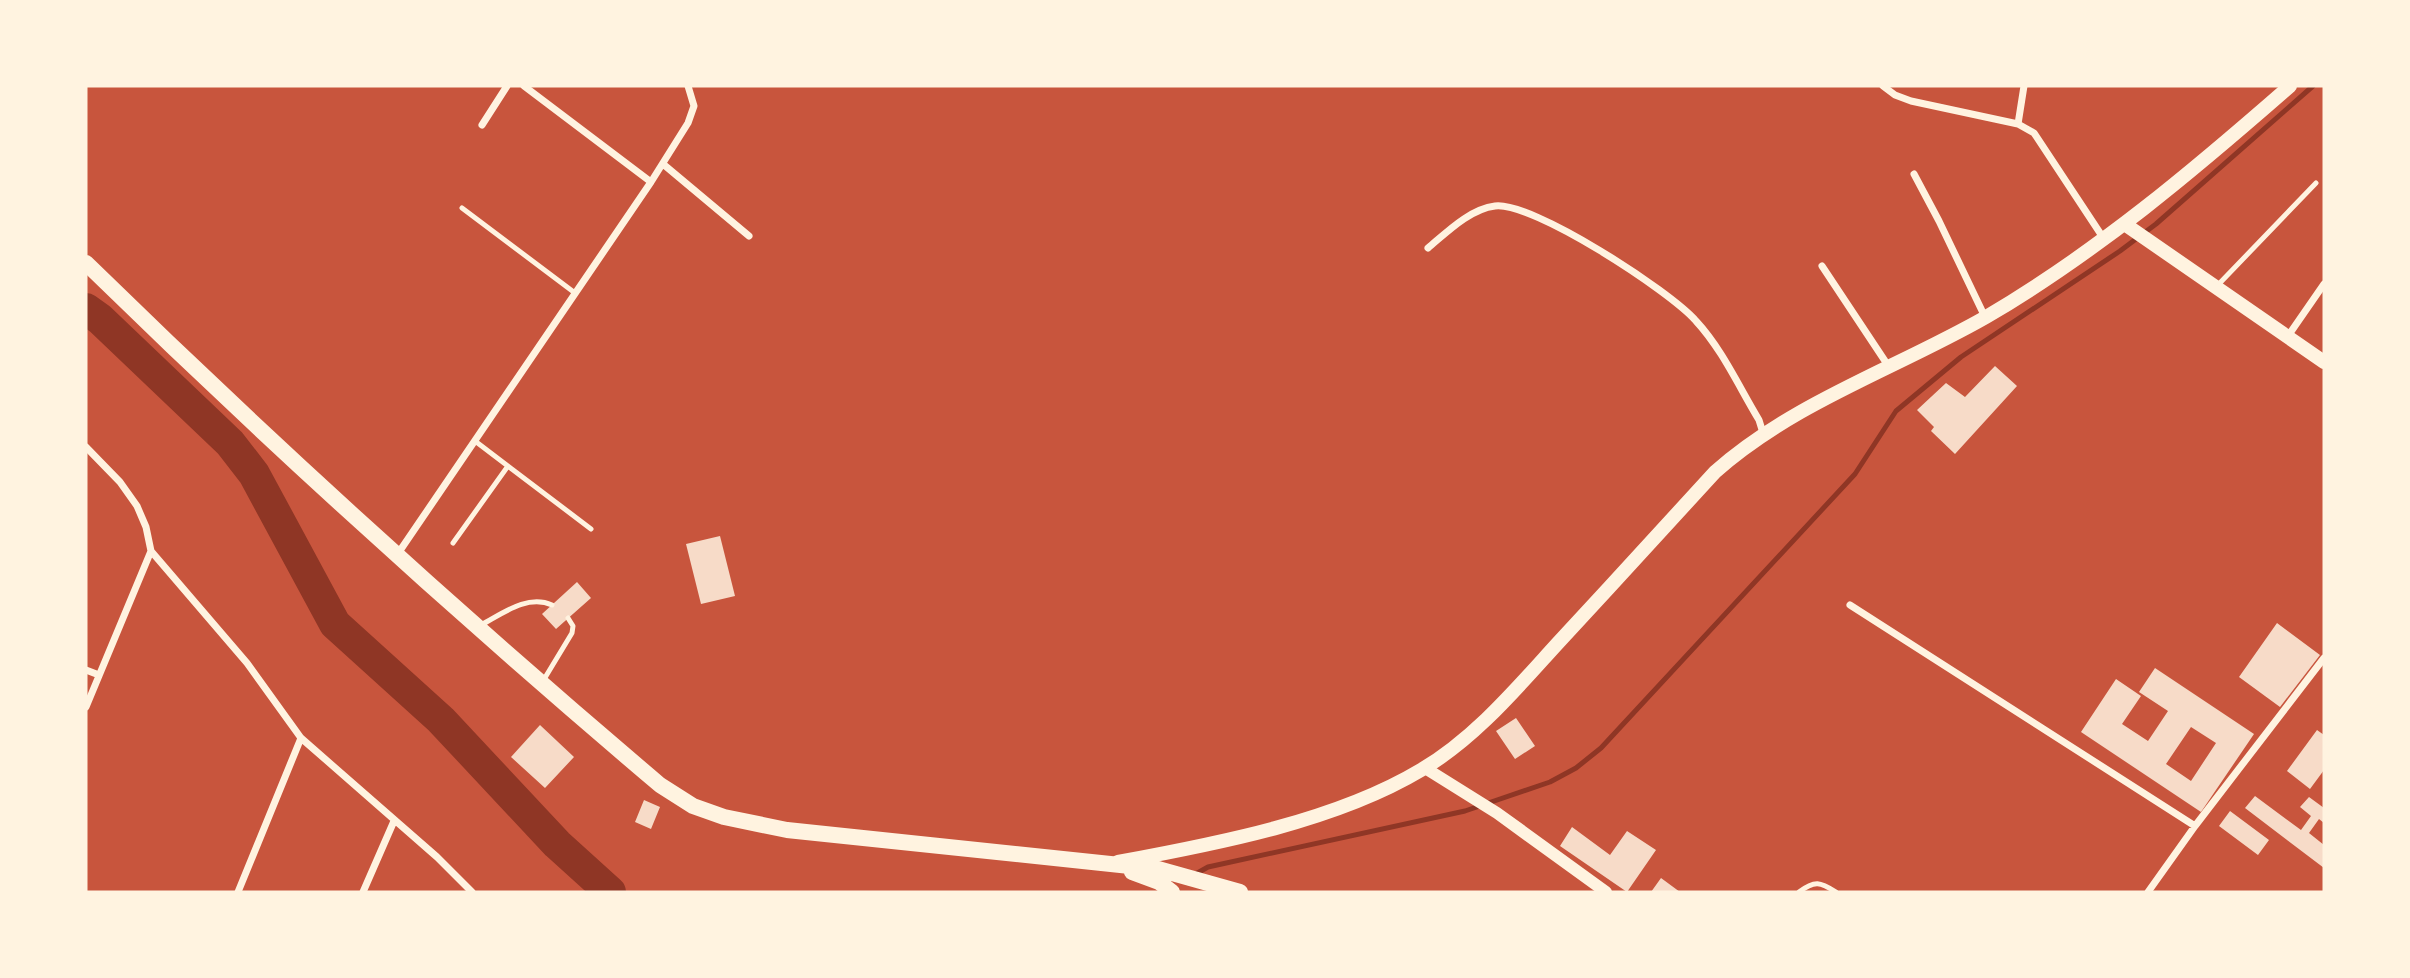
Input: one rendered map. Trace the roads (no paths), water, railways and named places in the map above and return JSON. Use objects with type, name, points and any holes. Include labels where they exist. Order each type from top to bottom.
[{"type":"main road","points":[[2088,250],[2101,251],[2111,247],[2172,187],[2290,86]]},
{"type":"main road","points":[[1110,863],[1202,844],[1334,810],[1380,792],[1425,768],[1476,728],[1715,472],[1763,433],[1808,407],[1984,317],[2105,239],[2132,228]]},
{"type":"main road","points":[[2132,228],[2324,362]]},
{"type":"main road","points":[[86,263],[166,342],[397,555],[660,785],[693,806],[724,817],[787,830],[1158,869],[1240,892]]},
{"type":"main road","points":[[1110,863],[1169,889]]},
{"type":"street","points":[[482,125],[507,86]]},
{"type":"street","points":[[524,86],[651,182]]},
{"type":"street","points":[[397,555],[663,164],[688,123],[694,106],[688,86]]},
{"type":"street","points":[[1882,86],[1911,101],[2018,124],[2034,133],[2105,239]]},
{"type":"street","points":[[2018,124],[2024,86]]},
{"type":"street","points":[[663,164],[750,236]]},
{"type":"street","points":[[1914,174],[1984,317]]},
{"type":"street","points":[[1428,248],[1462,220],[1487,207],[1498,205],[1510,206],[1567,231],[1641,276],[1683,306],[1710,337],[1759,420],[1763,433]]},
{"type":"street","points":[[1822,265],[1889,367]]},
{"type":"street","points":[[2288,336],[2324,284]]},
{"type":"street","points":[[86,447],[120,482],[137,506],[146,527],[151,551],[247,663],[301,738],[437,857],[472,892]]},
{"type":"street","points":[[86,707],[151,551]]},
{"type":"street","points":[[1850,605],[2195,826]]},
{"type":"street","points":[[2148,892],[2195,826],[2324,658]]},
{"type":"street","points":[[86,670],[99,675]]},
{"type":"street","points":[[238,892],[301,738]]},
{"type":"street","points":[[1425,768],[1497,813],[1606,892]]},
{"type":"street","points":[[363,892],[394,821]]},
{"type":"lane","points":[[2216,287],[2316,183]]},
{"type":"lane","points":[[462,208],[575,293]]},
{"type":"lane","points":[[475,441],[591,529]]},
{"type":"lane","points":[[453,543],[508,466]]},
{"type":"lane","points":[[478,627],[522,603],[536,601],[552,605]]},
{"type":"lane","points":[[542,684],[572,633],[573,626],[568,618]]},
{"type":"lane","points":[[1799,892],[1809,885],[1821,883],[1836,892]]},
{"type":"waterway","points":[[1192,876],[1208,867],[1465,811],[1550,782],[1576,768],[1601,748],[1855,474],[1896,411],[1961,357],[2156,224],[2313,86]]},
{"type":"waterway","points":[[86,309],[100,319],[230,443],[254,474],[335,624],[441,720],[557,844],[610,892]]}]
